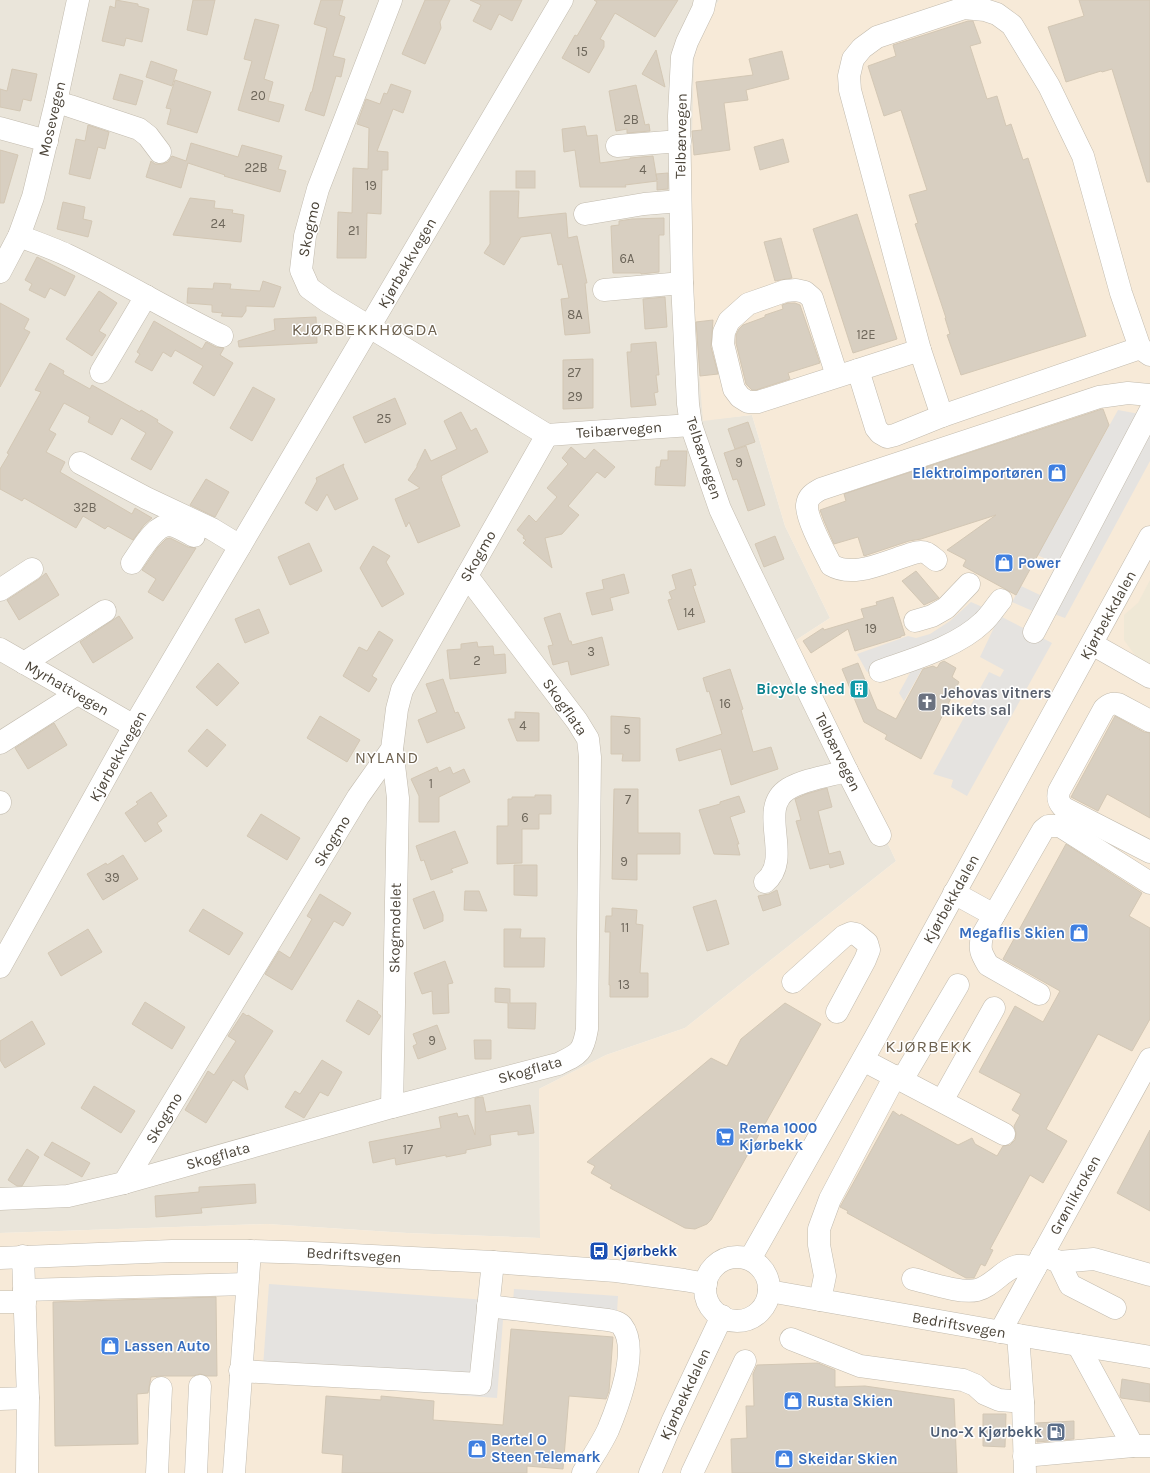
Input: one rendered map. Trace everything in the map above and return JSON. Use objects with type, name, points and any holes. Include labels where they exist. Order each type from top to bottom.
[{"type":"street","name":"Mosevegen","points":[[0,272],[19,236],[32,197],[47,141],[78,0]]},
{"type":"street","name":"Skogmo","points":[[124,1183],[358,797],[392,749],[397,709],[402,690],[547,435],[327,301],[309,288],[302,270],[305,236],[318,189],[391,0]]},
{"type":"street","name":"Kjørbekkvegen","points":[[0,967],[7,941],[562,0]]},
{"type":"street","name":"Telbærvegen","points":[[705,0],[703,10],[687,42],[682,57],[679,116],[682,283],[688,404],[691,425],[720,509],[847,771],[880,835]]},
{"type":"street","points":[[920,350],[848,373],[758,402],[748,402],[740,397],[734,389],[723,344],[724,332],[729,321],[748,304],[785,291],[796,290],[805,292],[812,298],[848,373],[876,428],[880,433],[887,437],[942,416],[1145,351],[1121,293],[1083,156],[1049,86],[1012,25],[997,14],[985,10],[964,8],[877,37],[862,48],[852,59],[848,76],[850,90],[920,350],[942,416]]},
{"type":"street","points":[[56,102],[138,129],[148,136],[160,152]]},
{"type":"street","points":[[0,128],[47,141]]},
{"type":"street","points":[[616,146],[680,141]]},
{"type":"street","points":[[585,214],[644,204],[680,201]]},
{"type":"street","points":[[19,236],[66,254],[190,321],[222,336]]},
{"type":"street","points":[[604,290],[682,283]]},
{"type":"street","points":[[101,372],[146,296]]},
{"type":"street","points":[[936,560],[926,553],[914,553],[867,568],[847,571],[831,565],[808,515],[807,505],[812,494],[821,489],[1100,397],[1128,393],[1150,395]]},
{"type":"street","points":[[1034,632],[1150,411]]},
{"type":"street","name":"Teibærvegen","points":[[547,435],[691,425]]},
{"type":"street","points":[[80,463],[146,498],[212,529],[236,552]]},
{"type":"street","points":[[132,563],[155,531],[163,526],[169,525],[236,552]]},
{"type":"street","name":"Kjørbekkdalen","points":[[750,1259],[863,1060],[1150,537]]},
{"type":"street","points":[[0,590],[32,569]]},
{"type":"street","name":"Skogflata","points":[[0,1199],[68,1196],[124,1183],[392,1107],[558,1064],[576,1056],[584,1043],[586,1029],[590,757],[588,739],[577,721],[467,576]]},
{"type":"street","points":[[915,621],[932,616],[946,608],[969,584]]},
{"type":"street","points":[[880,672],[940,649],[968,634],[983,622],[1001,600]]},
{"type":"street","points":[[24,663],[105,611]]},
{"type":"street","points":[[1092,644],[1150,677]]},
{"type":"street","name":"Myrhattvegen","points":[[0,649],[134,726]]},
{"type":"street","points":[[0,743],[77,694]]},
{"type":"street","points":[[1150,721],[1118,704],[1113,703],[1108,705],[1104,709],[1058,796],[1059,803],[1064,808],[1150,852]]},
{"type":"street","name":"Skogmodelet","points":[[392,749],[398,798],[392,1107]]},
{"type":"street","points":[[765,882],[770,877],[777,862],[774,818],[777,801],[787,790],[798,784],[847,771]]},
{"type":"street","points":[[1039,994],[988,965],[983,957],[980,946],[982,936],[1043,830],[1048,826],[1060,826],[1150,883]]},
{"type":"street","points":[[954,893],[994,915]]},
{"type":"street","points":[[793,982],[844,936],[851,933],[863,938],[867,943],[869,950],[838,1012]]},
{"type":"street","points":[[820,1300],[825,1276],[819,1244],[819,1229],[830,1199],[898,1078],[958,985]]},
{"type":"street","points":[[942,1101],[994,1008]]},
{"type":"street","points":[[863,1060],[1004,1134]]},
{"type":"street","name":"Grønlikroken","points":[[1009,1334],[1045,1262],[1149,1065]]},
{"type":"street","points":[[234,1473],[240,1372],[250,1250]]},
{"type":"street","name":"Bedriftsvegen","points":[[0,1258],[172,1251],[250,1250],[493,1262],[616,1271],[706,1284]]},
{"type":"street","points":[[23,1256],[28,1398],[27,1473]]},
{"type":"street","points":[[739,1257],[750,1259],[765,1272],[769,1291],[767,1302],[761,1310],[752,1317],[742,1320],[732,1320],[722,1316],[712,1308],[707,1297],[706,1284],[710,1273],[717,1264],[727,1258],[739,1257]]},
{"type":"street","points":[[914,1279],[962,1291],[976,1290],[989,1285],[1003,1274],[1017,1266],[1094,1258],[1150,1275]]},
{"type":"street","points":[[240,1372],[480,1384],[493,1262]]},
{"type":"street","points":[[1045,1262],[1070,1285],[1115,1308]]},
{"type":"street","points":[[0,1302],[24,1296],[247,1284]]},
{"type":"street","name":"Bedriftsvegen","points":[[769,1291],[1009,1334],[1150,1357]]},
{"type":"street","points":[[488,1306],[608,1320],[622,1325],[627,1335],[629,1347],[629,1359],[622,1392],[608,1430],[583,1473]]},
{"type":"street","name":"Kjørbekkdalen","points":[[650,1473],[672,1422],[722,1316]]},
{"type":"street","points":[[1009,1334],[1023,1402],[1024,1464],[1142,1446],[1078,1345]]},
{"type":"street","points":[[791,1338],[860,1366],[963,1380],[975,1385],[985,1394],[999,1400],[1023,1402]]},
{"type":"street","points":[[692,1473],[745,1361]]},
{"type":"street","points":[[196,1473],[200,1386]]},
{"type":"street","points":[[157,1473],[161,1388]]},
{"type":"street","points":[[0,1399],[28,1398]]},
{"type":"shaded area","points":[[0,0],[719,0],[705,22],[703,420],[752,415],[785,526],[830,618],[793,642],[896,861],[685,1028],[606,1055],[539,1089],[540,1238],[407,1233],[267,1224],[0,1233]]},
{"type":"shaded area","points":[[719,0],[1150,0],[1150,1473],[0,1473],[0,1233],[267,1224],[407,1233],[540,1238],[539,1089],[606,1055],[685,1028],[896,861],[793,642],[830,618],[785,526],[752,415],[703,421],[689,250],[694,58],[705,22]]},
{"type":"shaded area","points":[[1118,410],[1150,416],[1150,461],[1065,618],[1043,610],[1035,612],[1012,602],[1021,586],[1040,595],[1057,564],[1037,555]]},
{"type":"shaded area","points":[[1150,580],[1150,666],[1138,659],[1124,640],[1124,615],[1138,603]]},
{"type":"shaded area","points":[[971,602],[987,609],[969,627],[909,657],[867,672],[857,654],[908,636],[916,638],[930,634],[950,621]]},
{"type":"shaded area","points":[[999,617],[1002,617],[1052,643],[967,796],[951,787],[953,780],[933,774],[989,672],[1000,677],[1004,670],[980,657]]},
{"type":"shaded area","points":[[917,660],[925,664],[904,701],[899,693]]},
{"type":"shaded area","points":[[269,1284],[513,1302],[514,1289],[618,1296],[616,1328],[503,1320],[497,1398],[262,1381]]},
{"type":"building","points":[[116,0],[138,4],[138,6],[149,9],[142,42],[126,38],[124,46],[102,41],[110,6],[115,8]]},
{"type":"building","points":[[193,0],[215,0],[207,35],[187,30]]},
{"type":"building","points":[[321,0],[343,0],[339,15],[345,17],[333,56],[345,59],[341,77],[336,76],[324,116],[305,110],[312,92],[327,28],[314,24]]},
{"type":"building","points":[[425,0],[450,0],[440,22],[441,28],[425,64],[402,54]]},
{"type":"building","points":[[470,0],[522,0],[512,21],[499,14],[491,30],[473,21],[481,5]]},
{"type":"building","points":[[594,0],[678,0],[655,37],[615,13],[600,39],[604,41],[604,47],[589,73],[562,58],[597,2]]},
{"type":"building","points":[[1079,0],[1150,0],[1150,182],[1147,182],[1112,69],[1066,82],[1048,27],[1084,16]]},
{"type":"building","points":[[255,19],[279,25],[264,79],[273,82],[268,101],[284,105],[279,122],[238,110],[252,61],[244,59]]},
{"type":"building","points":[[968,21],[973,21],[981,43],[970,46],[987,99],[997,96],[1006,126],[1011,124],[1023,160],[1028,158],[1086,336],[961,375],[947,335],[950,334],[946,318],[915,224],[918,223],[909,195],[927,190],[901,110],[884,116],[868,66],[896,56],[893,45]]},
{"type":"building","points":[[656,50],[665,87],[642,74]]},
{"type":"building","points":[[782,51],[789,79],[746,90],[748,100],[724,103],[730,150],[694,155],[692,131],[702,130],[696,82],[753,75],[749,59]]},
{"type":"building","points":[[151,61],[177,70],[172,86],[146,77]]},
{"type":"building","points":[[12,69],[37,74],[31,101],[23,99],[20,111],[0,107],[0,89],[7,91]]},
{"type":"building","points":[[120,74],[143,81],[136,105],[113,99]]},
{"type":"building","points":[[175,80],[211,92],[197,133],[167,124],[171,109],[166,108]]},
{"type":"building","points":[[391,84],[411,91],[403,113],[393,109],[377,151],[388,152],[388,170],[382,170],[381,214],[367,213],[366,258],[337,258],[338,212],[352,213],[353,168],[368,169],[369,128],[357,124],[366,99],[380,104],[384,93],[387,94]]},
{"type":"building","points":[[636,85],[645,125],[649,124],[650,131],[627,133],[627,129],[616,131],[609,91]]},
{"type":"building","points":[[88,125],[109,132],[105,149],[98,147],[90,179],[69,174],[76,139],[85,141]]},
{"type":"building","points":[[585,126],[587,136],[597,135],[600,163],[653,156],[656,174],[668,173],[668,189],[657,190],[657,181],[625,185],[626,187],[580,187],[575,150],[564,152],[562,129]]},
{"type":"building","points":[[783,139],[789,162],[760,170],[754,147]]},
{"type":"building","points":[[191,143],[238,157],[242,145],[282,156],[278,169],[286,171],[280,192],[224,176],[225,175],[188,163],[181,188],[146,177],[151,161],[155,164],[162,164],[168,162],[172,156],[186,161]]},
{"type":"building","points":[[0,150],[18,155],[4,203],[0,203]]},
{"type":"building","points":[[516,171],[535,171],[535,188],[516,188]]},
{"type":"building","points":[[490,191],[519,191],[518,218],[566,213],[568,238],[577,236],[587,283],[585,283],[590,333],[565,335],[561,299],[569,298],[562,264],[558,265],[551,233],[521,237],[504,265],[484,253],[490,244]]},
{"type":"building","points":[[190,198],[215,201],[214,208],[233,210],[232,213],[244,215],[241,242],[173,235]]},
{"type":"building","points":[[63,202],[85,207],[83,219],[92,221],[88,237],[57,229]]},
{"type":"building","points":[[857,214],[897,339],[853,353],[813,229]]},
{"type":"building","points":[[664,218],[664,235],[659,235],[659,272],[641,274],[613,273],[611,226],[619,225],[619,221],[632,219]]},
{"type":"building","points":[[781,238],[792,278],[775,281],[764,242]]},
{"type":"building","points":[[37,257],[75,276],[65,296],[50,288],[45,298],[29,290],[32,284],[25,280]]},
{"type":"building","points":[[263,281],[281,287],[274,307],[246,306],[246,311],[242,317],[221,316],[223,313],[212,312],[212,305],[187,303],[188,288],[213,289],[214,283],[231,284],[230,289],[260,291]]},
{"type":"building","points":[[99,291],[117,303],[99,331],[106,335],[92,356],[66,339]]},
{"type":"building","points":[[665,297],[667,327],[645,329],[643,299]]},
{"type":"building","points":[[0,303],[29,319],[24,329],[30,332],[0,387]]},
{"type":"building","points":[[788,303],[800,305],[820,363],[788,373],[790,379],[752,390],[746,384],[736,343],[736,335],[743,325],[783,309],[782,305]]},
{"type":"building","points":[[316,317],[317,343],[239,347],[238,341],[275,330],[274,319]]},
{"type":"building","points":[[713,320],[711,347],[718,374],[700,376],[696,322]]},
{"type":"building","points":[[154,321],[202,349],[206,342],[216,347],[224,348],[220,355],[233,363],[214,396],[193,383],[203,366],[175,350],[171,357],[163,352],[152,371],[135,362],[140,354],[137,352]]},
{"type":"building","points":[[656,342],[659,375],[656,375],[658,392],[654,393],[656,405],[631,407],[627,352],[631,352],[631,344]]},
{"type":"building","points":[[593,359],[593,408],[563,409],[563,360]]},
{"type":"building","points":[[50,363],[64,371],[63,374],[90,389],[92,385],[140,412],[141,410],[158,420],[157,422],[173,432],[151,470],[131,459],[146,433],[121,418],[112,435],[88,422],[90,417],[64,403],[49,430],[56,434],[46,452],[65,462],[60,472],[132,514],[135,508],[152,518],[144,525],[133,540],[108,526],[105,529],[83,516],[76,528],[24,498],[22,501],[0,489],[0,469],[9,454],[7,453],[41,392],[35,390]]},
{"type":"building","points":[[253,387],[275,399],[252,441],[230,428]]},
{"type":"building","points":[[395,398],[406,424],[365,443],[353,417]]},
{"type":"building","points":[[1102,409],[1109,425],[1016,595],[963,566],[966,560],[947,550],[996,515],[864,556],[858,537],[834,544],[820,510],[846,501],[844,494]]},
{"type":"building","points":[[461,412],[471,431],[476,428],[488,452],[441,476],[460,526],[418,543],[409,522],[406,527],[395,499],[420,488],[408,480],[417,467],[425,449],[431,461],[457,449],[444,421]]},
{"type":"building","points":[[748,422],[755,442],[735,449],[728,429]]},
{"type":"building","points":[[746,446],[765,505],[748,511],[737,479],[733,480],[724,453]]},
{"type":"building","points":[[571,447],[585,459],[594,449],[615,467],[605,478],[597,472],[568,506],[579,515],[562,534],[545,538],[552,568],[523,543],[526,540],[517,530],[529,515],[536,522],[557,497],[547,488],[568,464],[562,458]]},
{"type":"building","points":[[668,451],[687,451],[685,486],[655,485],[656,467],[660,467],[661,460],[668,460]]},
{"type":"building","points":[[344,464],[343,466],[358,499],[335,510],[327,494],[317,511],[305,503],[317,481],[316,478]]},
{"type":"building","points":[[206,479],[229,492],[215,517],[190,505]]},
{"type":"building","points":[[775,536],[784,559],[764,567],[755,544]]},
{"type":"building","points":[[170,538],[188,547],[196,548],[163,601],[148,592],[156,579],[142,570],[158,547],[166,539]]},
{"type":"building","points":[[309,543],[322,571],[290,585],[278,557]]},
{"type":"building","points":[[373,546],[390,556],[386,562],[404,594],[382,607],[360,568]]},
{"type":"building","points":[[691,569],[696,585],[693,586],[705,622],[678,630],[668,600],[672,599],[669,592],[676,589],[672,575]]},
{"type":"building","points":[[916,571],[939,598],[924,605],[902,581]]},
{"type":"building","points":[[46,573],[59,595],[19,620],[7,600]]},
{"type":"building","points":[[624,574],[629,593],[610,598],[613,610],[592,615],[586,593],[604,589],[602,580]]},
{"type":"building","points":[[893,597],[905,635],[901,637],[855,651],[848,629],[811,653],[803,641],[823,628],[824,630],[864,618],[861,609],[877,605],[876,602]]},
{"type":"building","points":[[259,609],[269,633],[245,643],[235,619]]},
{"type":"building","points":[[560,613],[569,641],[571,641],[572,645],[602,637],[609,665],[571,675],[568,661],[553,665],[548,646],[553,645],[544,618]]},
{"type":"building","points":[[119,616],[133,638],[93,663],[80,642]]},
{"type":"building","points":[[379,631],[393,640],[372,676],[377,679],[369,692],[343,676],[359,647],[367,651]]},
{"type":"building","points":[[477,642],[478,647],[493,646],[494,655],[505,654],[506,673],[450,679],[447,650],[461,649],[461,644]]},
{"type":"building","name":"Jehovas vitners Rikets sal","points":[[944,661],[956,668],[952,677],[959,682],[921,759],[885,739],[887,735],[864,722],[842,669],[858,663],[877,709],[896,719],[923,669],[933,666],[937,668],[940,663]]},
{"type":"building","points":[[218,663],[239,683],[217,706],[196,687]]},
{"type":"building","points":[[730,669],[743,709],[741,710],[753,752],[771,747],[778,769],[731,785],[721,749],[679,761],[676,749],[722,734],[709,691],[707,692],[703,678]]},
{"type":"building","points":[[443,679],[455,713],[458,712],[465,728],[427,743],[418,720],[437,712],[426,684]]},
{"type":"building","points":[[515,712],[539,713],[539,741],[517,741],[508,719],[515,719]]},
{"type":"building","points":[[320,716],[360,740],[347,762],[307,738]]},
{"type":"building","points":[[611,716],[640,718],[640,761],[622,761],[623,754],[611,754]]},
{"type":"building","points":[[1115,716],[1144,732],[1150,733],[1150,818],[1107,794],[1098,811],[1071,797]]},
{"type":"building","points":[[54,723],[67,745],[28,769],[15,748]]},
{"type":"building","points":[[207,729],[226,745],[207,767],[188,751]]},
{"type":"building","points":[[437,767],[439,772],[450,767],[453,774],[464,769],[470,782],[439,797],[439,822],[419,822],[419,796],[411,779]]},
{"type":"building","points":[[827,788],[832,807],[818,811],[829,854],[840,851],[844,864],[830,868],[829,864],[810,869],[796,821],[801,820],[795,799]]},
{"type":"building","points":[[614,789],[638,789],[638,833],[680,833],[680,854],[637,854],[637,880],[612,879]]},
{"type":"building","points":[[151,792],[167,816],[157,823],[162,831],[145,842],[125,813],[138,804],[136,802]]},
{"type":"building","points":[[535,795],[551,795],[551,814],[539,814],[539,829],[522,829],[522,863],[497,864],[497,826],[508,826],[508,799],[512,799],[512,797],[535,797]]},
{"type":"building","points":[[739,796],[745,812],[730,817],[739,844],[737,844],[740,855],[714,854],[699,810],[720,804],[720,802]]},
{"type":"building","points":[[261,814],[300,838],[287,860],[247,836]]},
{"type":"building","points":[[455,831],[468,863],[451,869],[453,872],[431,880],[424,860],[421,861],[416,846]]},
{"type":"building","points":[[1066,844],[1142,893],[1129,916],[1150,928],[1150,1019],[1132,1051],[1098,1034],[1046,1129],[1067,1141],[1043,1183],[1030,1175],[990,1249],[993,1250],[985,1266],[981,1264],[974,1278],[966,1278],[847,1213],[848,1211],[840,1207],[893,1111],[958,1145],[972,1138],[975,1144],[997,1156],[1003,1146],[1010,1145],[1015,1140],[1016,1133],[1014,1126],[1020,1115],[1012,1110],[1021,1094],[979,1072],[1015,1006],[1043,1022],[1060,991],[1003,959]]},
{"type":"building","points":[[123,855],[138,879],[103,900],[87,874],[106,863],[107,865]]},
{"type":"building","points":[[514,865],[537,865],[537,896],[514,895]]},
{"type":"building","points":[[777,890],[781,905],[763,911],[758,896],[769,894]]},
{"type":"building","points":[[434,891],[443,915],[443,921],[424,929],[413,899]]},
{"type":"building","points":[[465,891],[479,891],[487,911],[464,910]]},
{"type":"building","points":[[320,894],[351,913],[343,926],[334,921],[292,990],[265,974],[279,951],[290,958],[312,919],[307,916]]},
{"type":"building","points":[[716,900],[729,944],[707,951],[693,907]]},
{"type":"building","points":[[612,908],[637,910],[636,924],[643,925],[640,973],[648,973],[648,997],[610,997],[610,932],[605,932],[606,916],[612,916]]},
{"type":"building","points":[[203,909],[243,933],[229,955],[189,931]]},
{"type":"building","points":[[88,929],[102,952],[61,976],[48,953]]},
{"type":"building","points":[[504,929],[521,929],[520,938],[545,938],[544,967],[504,967]]},
{"type":"building","points":[[445,961],[453,983],[448,984],[449,1013],[433,1014],[432,991],[422,994],[414,973]]},
{"type":"building","points":[[495,988],[510,989],[510,1003],[536,1003],[535,1029],[508,1028],[508,1003],[495,1002]]},
{"type":"building","points":[[358,1000],[378,1012],[377,1013],[381,1016],[369,1035],[346,1021]]},
{"type":"building","points":[[145,1002],[185,1027],[172,1049],[132,1024]]},
{"type":"building","points":[[785,1003],[821,1024],[711,1220],[707,1224],[695,1229],[685,1228],[610,1188],[612,1185],[591,1173],[595,1166],[587,1162],[711,1058],[727,1066],[741,1039]]},
{"type":"building","points":[[243,1013],[273,1031],[244,1076],[248,1090],[233,1080],[206,1123],[185,1110],[208,1071],[214,1075],[236,1041],[228,1036]]},
{"type":"building","points":[[32,1021],[45,1044],[5,1068],[0,1060],[0,1041]]},
{"type":"building","points":[[437,1025],[446,1049],[418,1059],[413,1046],[417,1044],[413,1034]]},
{"type":"building","points":[[474,1040],[491,1040],[491,1059],[475,1059]]},
{"type":"building","points":[[322,1060],[342,1072],[328,1096],[320,1092],[304,1118],[285,1107],[295,1091],[300,1094]]},
{"type":"building","points":[[94,1086],[135,1111],[121,1133],[81,1108]]},
{"type":"building","points":[[483,1097],[486,1112],[530,1105],[534,1133],[518,1135],[518,1131],[490,1135],[491,1145],[466,1150],[466,1153],[446,1157],[446,1155],[396,1165],[395,1158],[373,1163],[369,1142],[441,1128],[439,1117],[457,1113],[458,1117],[468,1115],[475,1135],[475,1098]]},
{"type":"building","points":[[1150,1130],[1150,1211],[1117,1193]]},
{"type":"building","points":[[52,1142],[90,1163],[82,1177],[44,1155]]},
{"type":"building","points":[[27,1149],[39,1157],[22,1186],[17,1186],[8,1180]]},
{"type":"building","points":[[255,1184],[256,1203],[201,1208],[202,1213],[156,1217],[155,1196],[199,1192],[199,1187]]},
{"type":"building","points":[[216,1297],[217,1376],[200,1374],[193,1376],[151,1377],[148,1393],[137,1394],[138,1444],[55,1446],[53,1302]]},
{"type":"building","points":[[511,1329],[613,1337],[609,1391],[606,1399],[569,1396],[563,1469],[527,1466],[527,1473],[342,1473],[343,1455],[322,1453],[326,1396],[381,1400],[381,1396],[434,1401],[433,1420],[503,1425]]},
{"type":"building","points":[[818,1363],[835,1370],[835,1387],[865,1386],[954,1399],[957,1473],[732,1473],[731,1439],[747,1438],[746,1406],[754,1406],[753,1374],[757,1365]]},
{"type":"building","points":[[1122,1379],[1150,1384],[1150,1402],[1121,1398]]},
{"type":"building","points":[[983,1414],[1006,1414],[1005,1447],[983,1446]]},
{"type":"building","points":[[1074,1421],[1074,1439],[1037,1442],[1036,1423]]},
{"type":"place","name":"Elektroimportøren","points":[[1057,473]]},
{"type":"place","name":"Power","points":[[1004,563]]},
{"type":"place","name":"Bicycle shed","points":[[859,689]]},
{"type":"place","name":"Jehovas vitners Rikets sal","points":[[927,702]]},
{"type":"place","name":"Megaflis Skien","points":[[1079,933]]},
{"type":"place","name":"Rema 1000 Kjørbekk","points":[[725,1137]]},
{"type":"place","name":"Kjørbekk","points":[[599,1251]]},
{"type":"place","name":"Lassen Auto","points":[[110,1346]]},
{"type":"place","name":"Rusta Skien","points":[[793,1401]]},
{"type":"place","name":"Uno-X Kjørbekk","points":[[1056,1432]]},
{"type":"place","name":"Bertel O Steen Telemark","points":[[477,1449]]},
{"type":"place","name":"Skeidar Skien","points":[[784,1459]]},
{"type":"district","name":"KJØRBEKKHØGDA","points":[[365,329]]},
{"type":"district","name":"NYLAND","points":[[387,757]]},
{"type":"district","name":"KJØRBEKK","points":[[929,1046]]}]
